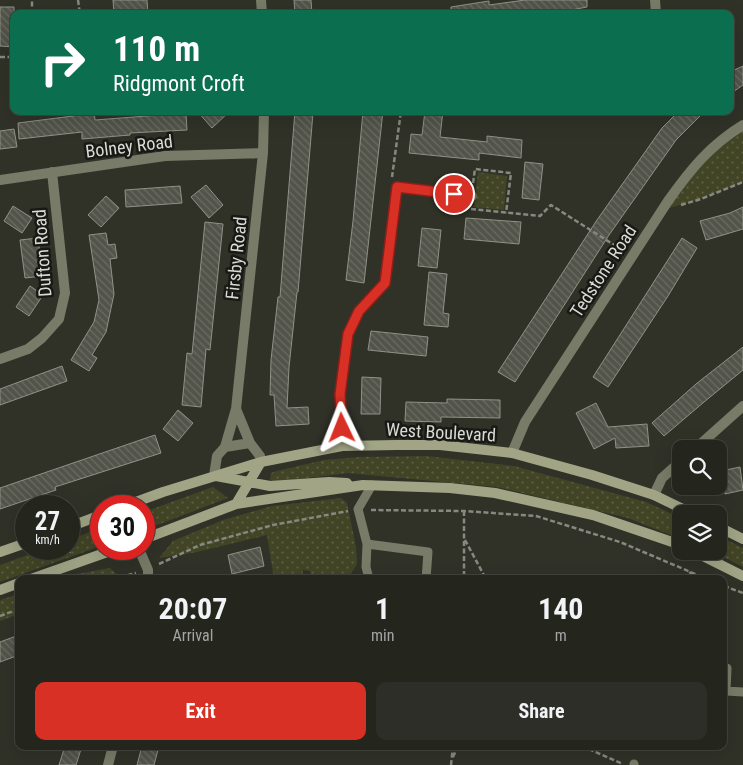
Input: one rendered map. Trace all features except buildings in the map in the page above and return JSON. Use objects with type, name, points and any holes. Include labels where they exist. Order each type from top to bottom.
[{"type":"main road","name":"West Boulevard","points":[[155,496],[261,462],[342,446],[440,445],[512,453],[592,474],[654,494],[675,505]]},
{"type":"main road","points":[[236,504],[251,482],[261,462]]},
{"type":"main road","points":[[214,476],[270,486],[329,482],[450,488],[495,493],[593,515],[672,542]]},
{"type":"main road","points":[[155,535],[236,504],[367,485]]},
{"type":"main road","points":[[727,531],[743,539]]},
{"type":"main road","points":[[0,552],[15,547]]},
{"type":"main road","points":[[42,575],[90,558]]},
{"type":"main road","points":[[711,560],[743,576]]},
{"type":"main road","points":[[0,590],[15,584]]},
{"type":"street","name":"Firsby Road","points":[[214,476],[216,456],[225,448],[236,409],[263,153],[264,115]]},
{"type":"street","name":"Tedstone Road","points":[[512,453],[525,422],[662,210],[693,166],[727,135],[743,125]]},
{"type":"street","name":"Bolney Road","points":[[0,180],[165,156],[263,153]]},
{"type":"street","name":"Dufton Road","points":[[0,359],[28,349],[42,338],[59,319],[65,293],[52,172]]},
{"type":"street","points":[[342,446],[340,394],[348,334],[359,311],[385,283],[397,187],[472,196]]},
{"type":"street","points":[[704,440],[743,406]]},
{"type":"street","name":"Firsby Road","points":[[236,409],[250,443],[260,456],[261,462]]},
{"type":"street","points":[[225,448],[250,443]]},
{"type":"street","points":[[654,494],[662,478],[672,469]]},
{"type":"street","points":[[143,560],[148,574]]},
{"type":"street","points":[[108,765],[112,750]]},
{"type":"lane","points":[[367,485],[358,509],[367,544],[366,567],[368,575]]},
{"type":"lane","points":[[367,544],[428,552],[426,575]]},
{"type":"lane","points":[[727,691],[743,692]]},
{"type":"path","points":[[397,187],[391,185],[400,115]]},
{"type":"path","points":[[506,213],[511,173],[475,169],[471,209],[506,213],[540,216],[550,205],[632,256]]},
{"type":"path","points":[[662,210],[701,199],[743,182]]},
{"type":"path","points":[[148,574],[200,545],[273,525],[358,509],[464,511],[536,516],[620,542],[698,575]]},
{"type":"path","points":[[464,511],[464,575]]},
{"type":"path","points":[[465,539],[484,575]]},
{"type":"path","points":[[688,575],[691,572]]},
{"type":"path","points":[[727,587],[743,593]]},
{"type":"path","points":[[0,616],[15,610]]},
{"type":"path","points":[[451,765],[452,750]]},
{"type":"path","points":[[451,760],[456,750]]},
{"type":"path","points":[[591,750],[623,764],[634,765]]},
{"type":"green space","points":[[743,125],[743,182],[701,199],[662,210],[693,166]]},
{"type":"green space","points":[[478,172],[507,176],[504,210],[474,207]]},
{"type":"green space","points":[[426,456],[514,466],[646,502],[672,514],[672,535],[628,518],[497,487],[348,473],[275,482],[270,480],[271,473],[277,471],[324,460],[360,457]]},
{"type":"green space","points":[[213,487],[228,498],[155,526],[155,508]]},
{"type":"green space","points":[[341,498],[347,503],[356,547],[357,564],[350,575],[311,575],[310,571],[303,570],[302,575],[273,575],[267,535],[197,552],[159,558],[173,541],[223,520],[272,506]]},
{"type":"green space","points":[[90,532],[90,550],[80,553],[80,536]]},
{"type":"green space","points":[[727,540],[743,548],[743,567],[727,559]]},
{"type":"green space","points":[[15,560],[62,560],[15,575],[0,582],[0,565]]},
{"type":"green space","points":[[110,568],[118,575],[71,575]]},
{"type":"green space","points":[[15,595],[15,615],[0,621],[0,600]]},
{"type":"route","points":[[342,428],[340,394],[348,334],[359,311],[385,283],[397,187],[454,194]]}]
